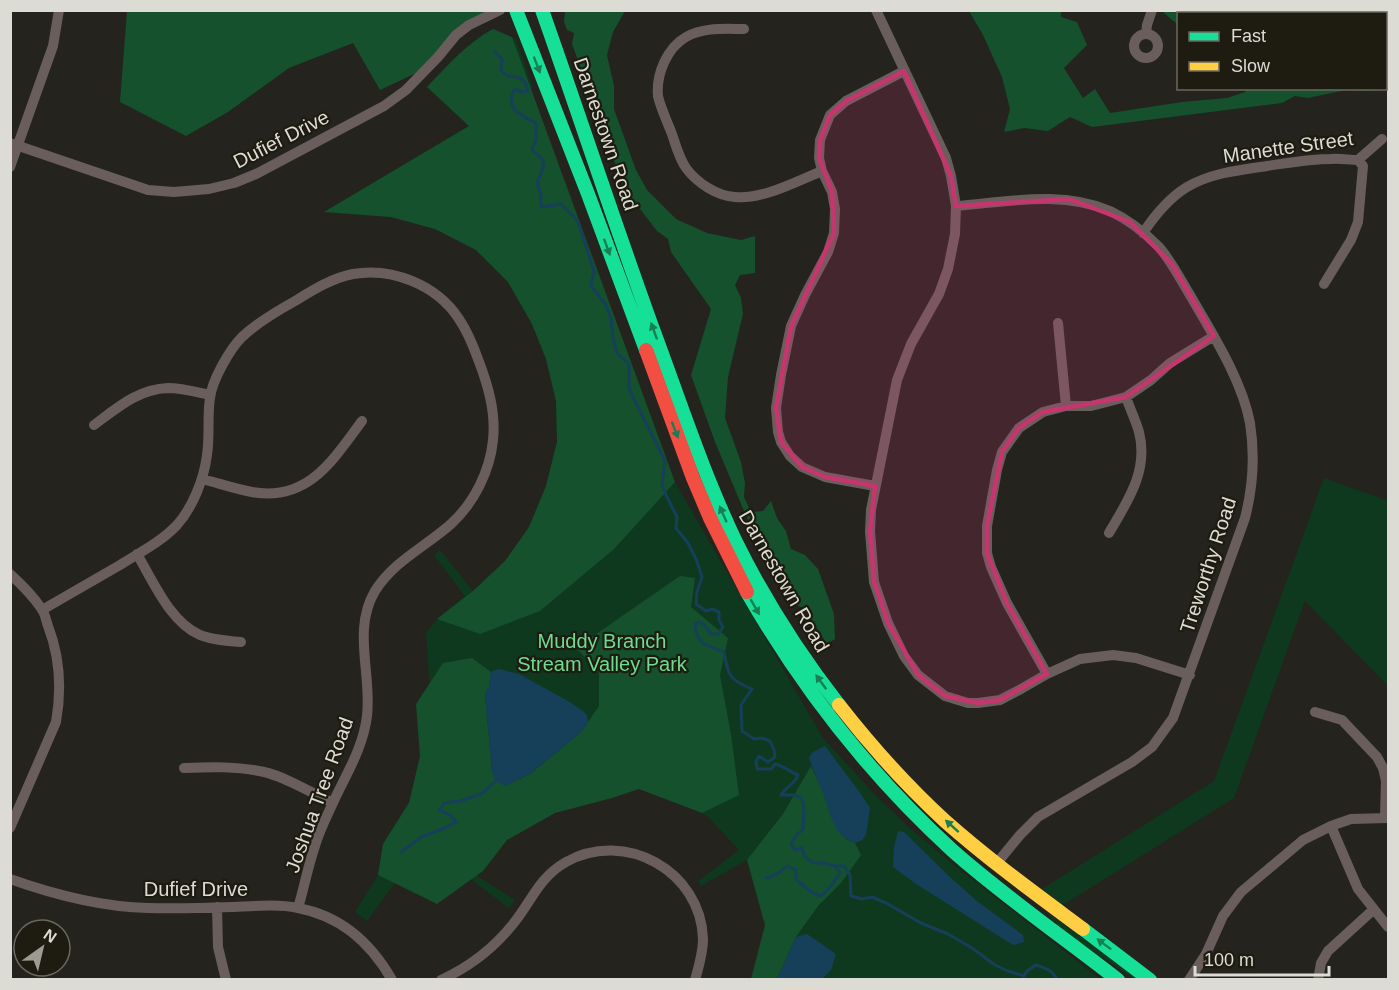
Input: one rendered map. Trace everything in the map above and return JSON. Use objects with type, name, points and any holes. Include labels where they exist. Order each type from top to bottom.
[{"type":"main road","name":"Darnestown Road","points":[[516,10],[588,194],[707,513],[743,586],[766,625],[839,729],[920,819],[984,877],[1118,980]]},
{"type":"main road","name":"Darnestown Road","points":[[542,10],[678,401],[722,513],[784,628],[836,702],[909,785],[957,831],[1150,980]]},
{"type":"street","points":[[10,167],[15,144],[53,46],[59,10]]},
{"type":"street","name":"Dufief Drive","points":[[15,144],[148,190],[174,192],[209,189],[234,183],[256,174],[384,106],[406,90],[456,35],[469,25],[500,10]]},
{"type":"street","points":[[876,10],[946,158],[956,206],[955,234],[948,269],[939,294],[911,344],[897,380],[871,510],[870,531],[874,582],[888,623],[904,656],[918,675],[945,696],[968,703],[1000,700],[1080,659],[1113,655],[1136,658],[1190,675]]},
{"type":"street","points":[[1146,34],[1152,10]]},
{"type":"street","points":[[744,29],[708,29],[688,36],[675,46],[664,63],[660,73],[658,96],[686,169],[703,185],[727,196],[739,198],[767,194],[822,171]]},
{"type":"street","points":[[875,486],[825,477],[802,467],[790,456],[781,442],[776,408],[791,326],[828,252],[834,233],[835,209],[832,192],[822,171],[819,158],[820,140],[830,115],[846,101],[904,71]]},
{"type":"street","name":"Manette Street","points":[[1143,233],[1152,219],[1171,199],[1208,177],[1231,171],[1300,162],[1331,159],[1358,160],[1382,139]]},
{"type":"street","points":[[1324,284],[1351,240],[1358,222],[1363,166],[1358,160]]},
{"type":"street","name":"Treworthy Road","points":[[956,206],[1069,199],[1109,211],[1130,222],[1143,233],[1158,246],[1172,264],[1214,336],[1240,390],[1250,422],[1253,458],[1250,498],[1245,518],[1173,718],[1152,747],[1132,762],[1038,817],[997,863]]},
{"type":"street","name":"Joshua Tree Road","points":[[42,610],[137,554],[162,538],[178,524],[202,479],[207,455],[210,394],[224,360],[232,348],[258,324],[328,282],[352,274],[374,272],[398,276],[423,286],[440,298],[458,317],[472,344],[486,381],[493,412],[493,437],[486,470],[464,510],[451,524],[398,564],[374,593],[364,621],[364,648],[369,688],[367,716],[362,739],[315,846],[298,908]]},
{"type":"street","points":[[1058,323],[1066,406]]},
{"type":"street","points":[[1047,674],[1007,603],[987,553],[987,526],[1002,452],[1019,428],[1043,412],[1066,406],[1091,406],[1126,397],[1151,380],[1170,363],[1214,336]]},
{"type":"street","points":[[94,425],[126,401],[157,389],[170,388],[210,394]]},
{"type":"street","points":[[1109,533],[1132,493],[1140,464],[1139,432],[1126,397]]},
{"type":"street","points":[[202,479],[252,492],[275,493],[294,489],[316,478],[331,463],[362,421]]},
{"type":"street","points":[[137,554],[176,617],[200,635],[241,642]]},
{"type":"street","points":[[10,574],[24,587],[42,610],[57,656],[59,684],[56,722],[10,828]]},
{"type":"street","points":[[1189,980],[1206,954],[1223,916],[1241,892],[1303,840],[1351,819],[1387,817],[1386,781],[1377,757],[1342,720],[1315,712]]},
{"type":"street","points":[[184,768],[230,767],[265,772],[333,803]]},
{"type":"street","points":[[1331,826],[1358,889],[1389,927]]},
{"type":"street","points":[[441,980],[459,972],[484,954],[513,924],[540,882],[564,863],[578,856],[613,850],[636,853],[660,865],[675,876],[688,891],[701,927],[703,940],[701,961],[695,980]]},
{"type":"street","name":"Dufief Drive","points":[[10,879],[46,892],[99,904],[146,908],[275,906],[298,908],[319,914],[357,935],[382,961],[392,980]]},
{"type":"street","points":[[217,907],[218,947],[226,980]]},
{"type":"street","points":[[1318,980],[1320,963],[1328,951],[1373,910]]},
{"type":"highlighted area","points":[[904,71],[951,176],[956,206],[1069,199],[1130,222],[1172,264],[1214,336],[1126,397],[1043,412],[1019,428],[1002,452],[987,526],[987,553],[1007,603],[1047,674],[1000,700],[978,703],[945,696],[918,675],[888,623],[874,582],[870,531],[875,486],[825,477],[802,467],[781,442],[776,408],[791,326],[834,233],[832,192],[819,158],[820,140],[830,115],[846,101]]},
{"type":"green space","points":[[1164,10],[1187,12],[1177,12],[1177,23],[1163,12]]},
{"type":"green space","points":[[127,11],[500,11],[456,35],[429,67],[380,90],[353,43],[289,68],[228,112],[186,136],[120,102]]},
{"type":"green space","points":[[565,11],[625,11],[613,32],[607,55],[614,86],[614,109],[636,170],[647,190],[676,219],[707,233],[741,240],[755,236],[755,273],[740,275],[735,285],[741,298],[743,314],[728,377],[725,418],[741,462],[745,483],[744,497],[751,512],[763,511],[771,501],[777,518],[786,531],[791,549],[805,555],[818,569],[834,614],[835,639],[827,644],[804,608],[796,605],[760,544],[715,442],[691,375],[711,309],[671,252],[668,239],[657,231],[634,201],[628,199],[572,44],[574,33],[567,30],[564,22]]},
{"type":"green space","points":[[969,11],[1061,11],[1061,17],[1077,22],[1087,45],[1064,68],[1083,98],[1095,89],[1110,113],[1227,98],[1246,90],[1346,90],[1308,98],[1295,96],[1282,103],[1092,127],[1070,117],[1048,131],[1024,128],[1004,132],[1010,109],[1002,77]]},
{"type":"green space","name":"Muddy Branch Stream Valley Park","points":[[493,29],[516,39],[533,88],[525,93],[671,487],[675,482],[823,738],[876,796],[912,830],[1100,979],[762,979],[773,927],[747,860],[701,886],[698,881],[739,850],[707,816],[667,795],[622,785],[530,808],[473,873],[515,900],[509,908],[469,878],[444,895],[395,883],[367,921],[355,912],[378,875],[383,844],[422,781],[431,703],[426,633],[439,617],[465,596],[434,555],[440,550],[473,591],[505,561],[529,527],[546,486],[557,442],[556,401],[546,359],[532,324],[508,282],[476,250],[435,229],[391,217],[324,212],[469,126],[427,87],[466,48]]},
{"type":"green space","points":[[493,29],[512,37],[675,482],[614,549],[540,611],[480,634],[437,619],[473,591],[505,561],[529,527],[546,486],[557,442],[556,401],[546,359],[532,324],[508,282],[476,250],[435,229],[391,217],[324,212],[469,126],[427,87],[466,48]]},
{"type":"green space","points":[[1324,478],[1388,501],[1388,686],[1305,601],[1234,798],[1063,905],[1042,889],[1214,781]]},
{"type":"green space","points":[[680,576],[695,578],[691,607],[728,638],[720,675],[739,795],[702,813],[639,789],[555,813],[507,840],[483,871],[437,904],[378,875],[383,844],[409,803],[420,756],[416,704],[443,663],[472,658],[491,672],[489,687],[485,694],[492,772],[505,786],[530,774],[581,732],[599,706],[599,672],[576,648]]},
{"type":"green space","points":[[811,766],[846,839],[855,843],[861,855],[841,883],[818,906],[796,937],[777,979],[751,979],[765,925],[747,860],[783,814]]},
{"type":"green space","points":[[1044,910],[1139,979],[1134,979],[1063,931]]},
{"type":"water","points":[[499,669],[519,674],[568,701],[587,715],[588,723],[581,732],[530,774],[505,786],[496,781],[492,772],[485,694],[489,687],[491,672]]},
{"type":"water","points":[[825,746],[870,808],[866,835],[855,843],[841,833],[832,820],[810,761],[809,757],[813,752]]},
{"type":"water","points":[[898,831],[904,832],[977,901],[1023,935],[1024,942],[1013,945],[893,867]]},
{"type":"water","points":[[807,934],[836,954],[831,970],[822,979],[777,979],[796,937]]},
{"type":"waterway","points":[[494,51],[502,59],[501,70],[507,76],[521,79],[527,87],[528,91],[522,92],[515,89],[512,102],[516,110],[536,123],[536,139],[532,150],[542,159],[544,166],[537,182],[541,207],[561,204],[578,221],[594,271],[591,286],[606,305],[617,353],[629,364],[629,389],[665,461],[662,484],[677,517],[676,528],[688,543],[702,577],[696,604],[706,611],[712,609],[719,612],[719,620],[723,627],[718,634],[711,634],[700,622],[695,624],[698,637],[703,643],[724,652],[731,676],[738,683],[752,689],[741,705],[742,731],[754,739],[762,738],[770,741],[775,757],[768,762],[759,756],[756,761],[757,769],[771,769],[775,764],[798,775],[781,795],[795,795],[802,799],[804,807],[803,829],[791,844],[795,850],[802,848],[805,857],[814,863],[844,866],[850,875],[851,896],[862,899],[872,897],[886,903],[921,923],[948,934],[1008,971],[1024,976],[1036,965],[1046,968],[1057,980]]},
{"type":"waterway","points":[[401,852],[421,837],[456,822],[450,815],[439,810],[444,803],[460,801],[481,794],[496,781]]},
{"type":"waterway","points":[[766,878],[777,874],[787,866],[796,870],[796,879],[811,892],[821,896],[840,873],[835,866]]},
{"type":"traffic: fast","points":[[516,10],[646,350]]},
{"type":"traffic: fast","points":[[542,10],[640,292],[692,437],[723,515],[770,605],[796,646],[839,705]]},
{"type":"traffic: fast","points":[[747,592],[768,628],[815,696],[866,761],[894,792],[973,868],[1118,980]]},
{"type":"traffic: fast","points":[[1083,929],[1150,980]]},
{"type":"traffic: slow","points":[[839,705],[890,765],[945,821],[1083,929]]},
{"type":"traffic: jam","points":[[646,350],[693,478],[747,592]]}]
